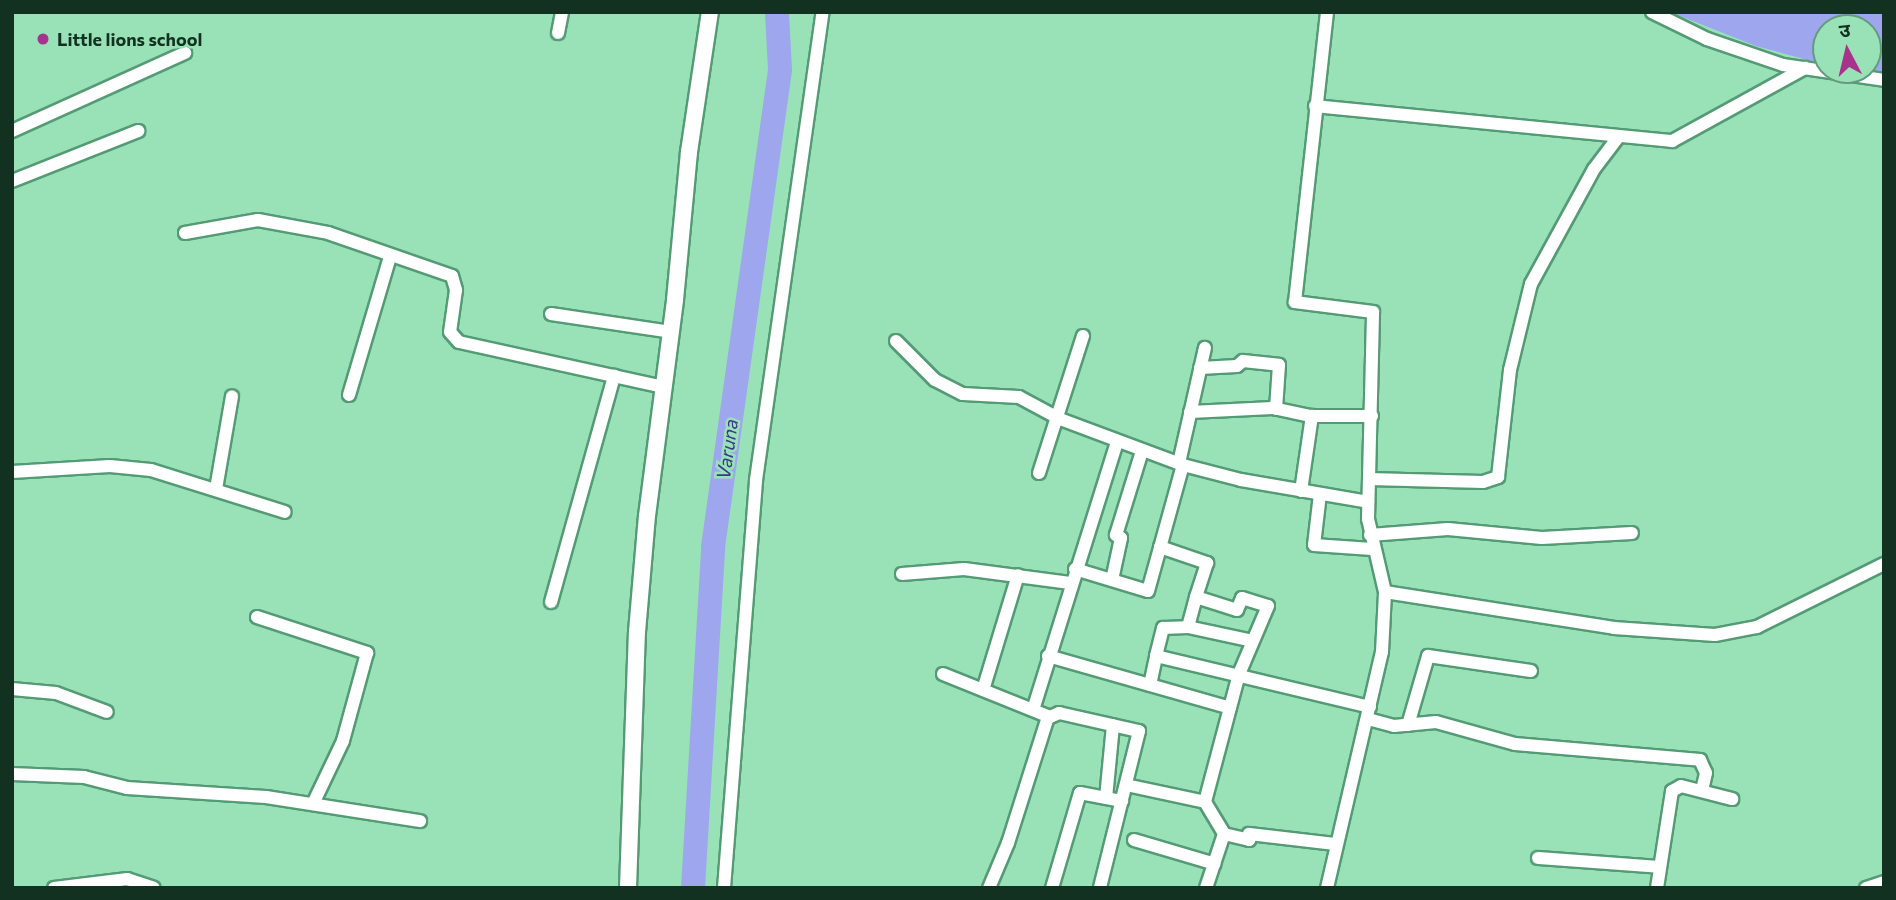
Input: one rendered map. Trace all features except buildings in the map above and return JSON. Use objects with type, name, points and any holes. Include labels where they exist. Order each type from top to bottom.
[{"type":"street","points":[[558,33],[562,12]]},
{"type":"street","points":[[628,888],[637,632],[689,152],[710,12]]},
{"type":"street","points":[[724,888],[756,480],[823,12]]},
{"type":"street","points":[[1327,12],[1295,302],[1373,312],[1368,502],[1372,549],[1385,592],[1382,652],[1351,798],[1335,844],[1327,888]]},
{"type":"street","points":[[1652,12],[1707,39],[1805,68],[1884,80]]},
{"type":"street","points":[[12,131],[185,54]]},
{"type":"street","points":[[1315,106],[1672,141],[1805,68]]},
{"type":"street","points":[[12,181],[138,131]]},
{"type":"street","points":[[1369,478],[1483,482],[1498,477],[1510,370],[1531,284],[1594,169],[1619,135]]},
{"type":"street","points":[[185,233],[263,220],[328,233],[455,280],[450,332],[458,342],[664,387]]},
{"type":"street","points":[[349,395],[390,257]]},
{"type":"street","points":[[551,314],[671,332]]},
{"type":"street","points":[[1039,473],[1060,419],[1083,336]]},
{"type":"street","points":[[896,341],[949,388],[978,396],[1019,397],[1060,419],[1181,464],[1301,491],[1368,502]]},
{"type":"street","points":[[1075,569],[1148,591],[1181,464],[1205,348]]},
{"type":"street","points":[[1200,368],[1237,366],[1243,362],[1279,365],[1276,409]]},
{"type":"street","points":[[551,602],[614,376]]},
{"type":"street","points":[[216,489],[232,396]]},
{"type":"street","points":[[1190,412],[1276,409],[1312,416],[1372,416]]},
{"type":"street","points":[[1301,491],[1312,416]]},
{"type":"street","points":[[1033,710],[1070,583],[1117,442]]},
{"type":"street","points":[[1112,580],[1121,538],[1116,535],[1142,451]]},
{"type":"street","points":[[12,472],[110,466],[151,470],[285,512]]},
{"type":"street","points":[[1320,494],[1314,545],[1372,549]]},
{"type":"street","points":[[1370,535],[1448,529],[1542,538],[1632,533]]},
{"type":"street","points":[[1160,547],[1206,563],[1188,627]]},
{"type":"street","points":[[1385,592],[1614,628],[1715,635],[1757,627],[1884,564]]},
{"type":"street","points":[[902,574],[964,569],[1070,583]]},
{"type":"street","points":[[983,690],[1018,575]]},
{"type":"street","points":[[1196,597],[1237,610],[1242,598],[1268,606],[1239,674],[1205,802],[1224,834],[1249,840],[1249,834],[1335,844]]},
{"type":"street","points":[[257,617],[367,653],[344,741],[313,804]]},
{"type":"street","points":[[1150,685],[1163,628],[1188,627],[1254,641]]},
{"type":"street","points":[[1048,656],[1230,708]]},
{"type":"street","points":[[1156,656],[1239,674],[1408,725],[1436,722],[1515,744],[1700,761],[1706,773],[1702,791]]},
{"type":"street","points":[[1408,725],[1428,656],[1531,671]]},
{"type":"street","points":[[943,674],[1048,717],[1059,713],[1139,731],[1100,888]]},
{"type":"street","points":[[12,689],[57,693],[107,712]]},
{"type":"street","points":[[989,888],[1008,843],[1048,717]]},
{"type":"street","points":[[1106,798],[1113,725]]},
{"type":"street","points":[[12,774],[83,777],[127,788],[313,804],[420,821]]},
{"type":"street","points":[[1126,785],[1205,802]]},
{"type":"street","points":[[1657,888],[1672,792],[1681,786],[1732,799]]},
{"type":"street","points":[[1052,888],[1080,793],[1122,801]]},
{"type":"street","points":[[1206,888],[1224,834]]},
{"type":"street","points":[[1134,840],[1215,864]]},
{"type":"street","points":[[1538,858],[1660,867]]},
{"type":"street","points":[[54,888],[127,878],[155,888]]},
{"type":"street","points":[[1866,888],[1884,882]]},
{"type":"water","points":[[1670,12],[1884,12],[1884,72],[1882,14],[1812,14],[1812,61],[1756,46]]},
{"type":"waterway","name":"Varuna","points":[[693,888],[713,547],[780,70],[777,12]]},
{"type":"place","name":"Little lions school","points":[[43,39]]}]
